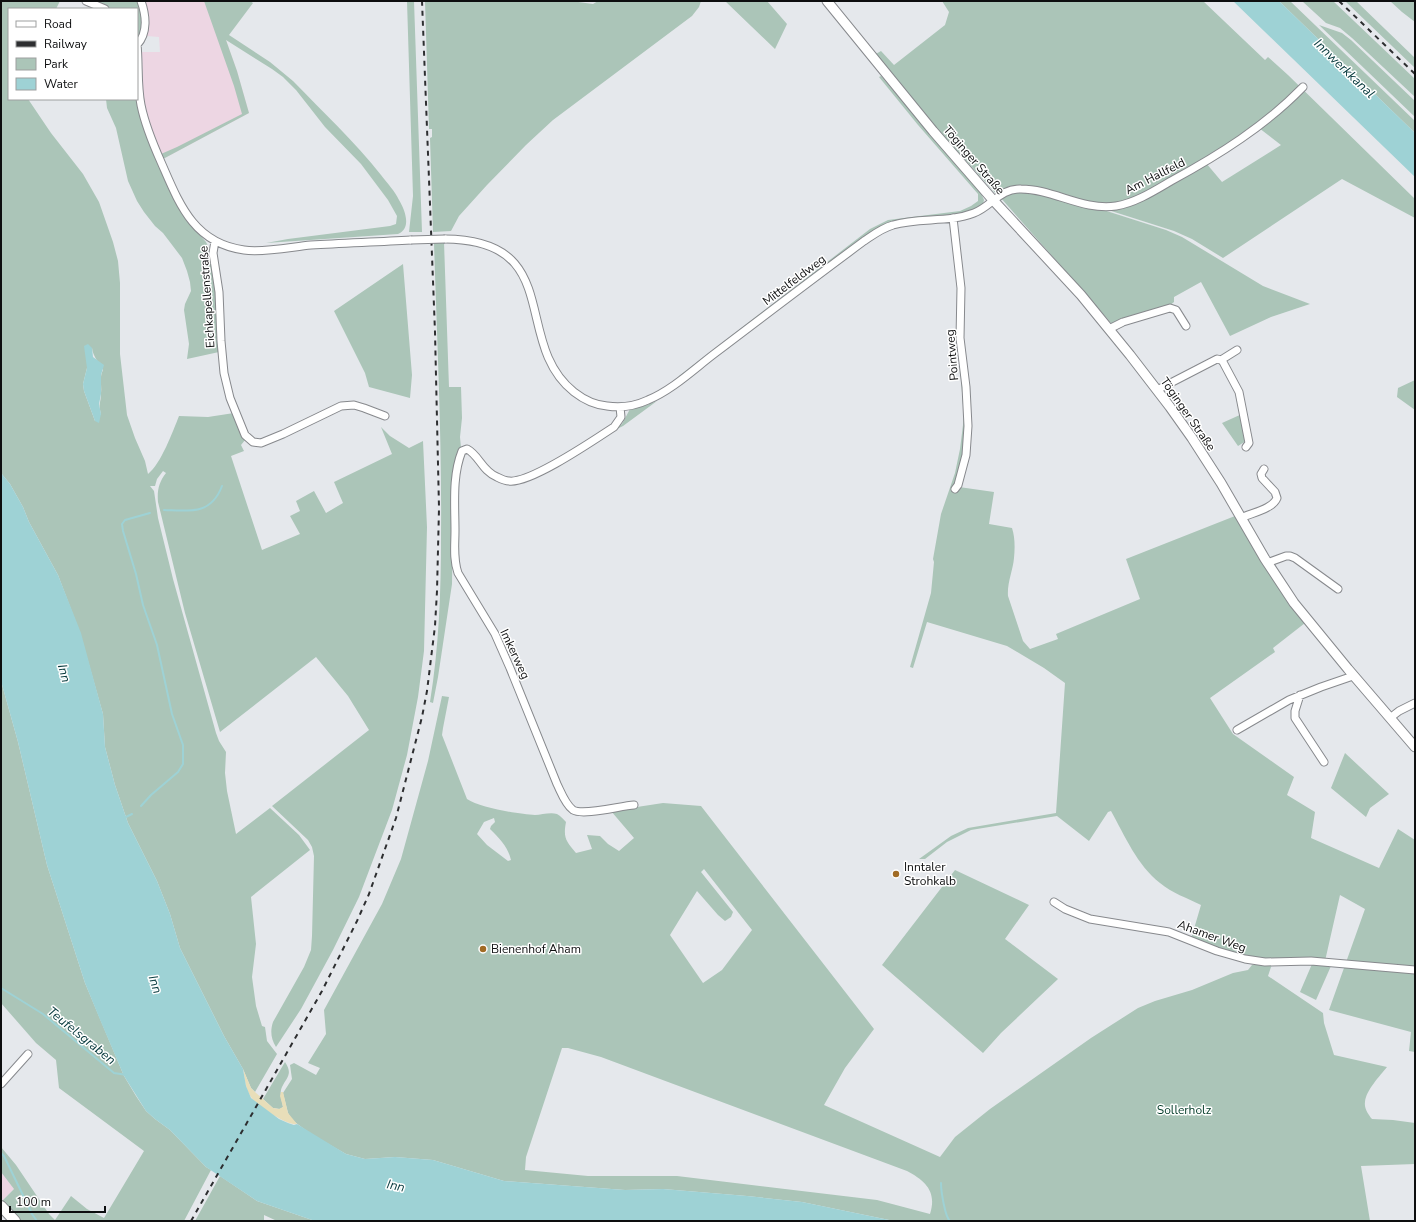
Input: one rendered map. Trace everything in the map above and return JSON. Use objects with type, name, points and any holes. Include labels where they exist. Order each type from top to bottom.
[{"type":"main road","points":[[1,1206],[15,1221]]},
{"type":"street","points":[[86,1],[103,8]]},
{"type":"street","name":"Eichkapellenstraße","points":[[138,44],[145,34],[145,20],[141,1]]},
{"type":"street","name":"Töginger Straße","points":[[827,1],[928,125],[993,200],[1054,265],[1109,329],[1157,390],[1202,454],[1294,603],[1345,666],[1415,747]]},
{"type":"street","name":"Eichkapellenstraße","points":[[138,86],[141,105],[148,128],[183,210],[200,230],[215,241],[213,253],[219,292],[223,368],[230,398],[245,435],[253,442],[261,443],[341,406],[354,405],[386,416]]},
{"type":"street","name":"Am Hallfeld","points":[[993,200],[1008,191],[1020,189],[1034,190],[1099,207],[1116,206],[1129,202],[1154,191],[1205,163],[1234,144],[1279,110],[1303,87]]},
{"type":"street","name":"Mittelfeldweg","points":[[215,241],[237,249],[252,251],[358,242],[445,239],[473,240],[491,246],[509,258],[522,274],[529,289],[547,356],[556,374],[565,385],[576,394],[589,401],[601,405],[620,407],[649,400],[667,389],[880,230],[896,224],[953,218],[976,212],[985,208],[993,200]]},
{"type":"street","name":"Pointweg","points":[[953,218],[961,288],[960,338],[966,387],[968,426],[966,455],[958,485],[955,489]]},
{"type":"street","points":[[1109,329],[1123,322],[1170,308],[1176,310],[1186,326]]},
{"type":"street","points":[[1157,390],[1217,359],[1221,360],[1237,350]]},
{"type":"street","points":[[1221,360],[1239,392],[1249,443],[1246,447]]},
{"type":"street","name":"Imkerweg","points":[[620,407],[620,417],[614,427],[540,472],[524,479],[509,482],[491,474],[482,466],[473,452],[464,449],[457,466],[455,479],[455,554],[458,574],[495,634],[526,705],[557,784],[566,802],[572,809],[578,812],[634,805]]},
{"type":"street","points":[[1241,518],[1272,506],[1276,502],[1277,498],[1275,492],[1262,478],[1261,474],[1264,469]]},
{"type":"street","points":[[1268,563],[1290,556],[1338,588]]},
{"type":"street","points":[[1237,730],[1300,695],[1354,676]]},
{"type":"street","points":[[1300,695],[1295,711],[1295,718],[1324,762]]},
{"type":"street","points":[[1390,718],[1399,711],[1415,704]]},
{"type":"street","name":"Ahamer Weg","points":[[1054,902],[1065,909],[1090,919],[1169,932],[1217,951],[1245,959],[1266,962],[1311,961],[1415,970]]},
{"type":"street","points":[[1,1084],[28,1054]]},
{"type":"shaded area","points":[[145,1],[212,1],[237,71],[249,113],[163,159],[145,112],[142,52],[160,52],[159,37],[147,36]]},
{"type":"shaded area","points":[[1,1172],[14,1189],[2,1201],[1,1200]]},
{"type":"green space","points":[[1,1],[60,1],[56,8],[8,8],[8,100],[29,100],[51,133],[83,174],[99,202],[118,261],[120,283],[120,354],[127,415],[145,461],[148,474],[162,455],[179,416],[208,417],[234,413],[245,440],[241,445],[244,451],[231,456],[262,550],[300,534],[290,516],[300,511],[296,501],[314,491],[326,513],[343,503],[334,482],[392,454],[381,427],[390,436],[409,448],[423,441],[427,527],[424,651],[418,697],[407,755],[392,810],[359,897],[333,950],[301,1009],[276,1047],[272,1035],[273,1022],[304,967],[311,950],[314,856],[312,847],[308,840],[272,806],[369,730],[348,696],[316,657],[220,732],[185,613],[158,502],[159,486],[166,473],[163,471],[157,479],[155,486],[150,486],[154,491],[158,518],[173,579],[216,733],[226,752],[225,773],[227,791],[236,834],[270,808],[299,835],[310,850],[251,897],[256,944],[252,977],[256,1006],[262,1026],[265,1027],[267,1041],[277,1054],[255,1092],[251,1088],[243,1069],[224,1036],[180,948],[170,914],[157,881],[128,823],[115,785],[105,747],[103,714],[80,633],[58,575],[10,484],[1,473]],"holes":[[[92,348],[95,357],[103,370],[101,379],[101,414],[95,421],[84,391],[83,384]]]},
{"type":"green space","points":[[94,1],[139,1],[143,21],[140,36],[138,35],[138,8],[108,8]]},
{"type":"green space","points":[[204,1],[250,1],[253,3],[229,35],[270,62],[293,81],[371,163],[391,187],[401,204],[406,218],[405,228],[402,231],[398,234],[266,243],[390,226],[396,224],[397,216],[388,200],[361,164],[325,127],[296,90],[283,77],[272,69],[226,40],[249,113],[163,159],[161,154],[242,114],[234,86]]},
{"type":"green space","points":[[407,1],[414,1],[422,232],[409,232],[413,196]]},
{"type":"green space","points":[[425,1],[571,1],[593,4],[598,1],[701,1],[699,7],[692,16],[553,120],[487,185],[459,216],[451,231],[433,232],[430,138],[432,137],[432,129],[429,129]]},
{"type":"green space","points":[[725,1],[767,1],[787,24],[775,49]]},
{"type":"green space","points":[[942,1],[1203,1],[1265,60],[1268,57],[1288,75],[1415,199],[1415,218],[1342,179],[1223,258],[1192,239],[1174,231],[1105,209],[1122,206],[1206,163],[1222,182],[1281,145],[1259,128],[1143,195],[1116,204],[1089,203],[1039,189],[997,195],[922,112],[874,55],[881,51],[894,65],[945,25],[949,12]]},
{"type":"green space","points":[[1279,1],[1290,1],[1415,121],[1415,133]]},
{"type":"green space","points":[[1302,1],[1333,1],[1415,79],[1415,97],[1352,38],[1340,28],[1326,23]]},
{"type":"green space","points":[[1345,1],[1356,1],[1415,58],[1415,68]]},
{"type":"green space","points":[[1390,1],[1415,1],[1415,22],[1402,12]]},
{"type":"green space","points":[[1319,25],[1342,33],[1351,40],[1415,101],[1415,117]]},
{"type":"green space","points":[[881,76],[981,193],[984,200],[983,204],[975,210],[953,215],[894,222],[680,377],[679,376],[870,229],[888,220],[960,211],[978,201],[978,194],[918,125],[879,77]]},
{"type":"green space","points":[[106,100],[137,100],[191,225],[206,242],[210,250],[215,266],[219,352],[187,359],[189,344],[184,310],[191,291],[187,271],[182,258],[163,233],[155,226],[137,201],[128,181],[116,128],[107,108]]},
{"type":"green space","points":[[1023,190],[1091,206],[1166,230],[1182,237],[1263,286],[1310,304],[1271,317],[1230,336],[1201,282],[1174,297],[1174,302],[1169,306],[1112,324],[1000,197]]},
{"type":"green space","points":[[444,242],[449,387],[461,387],[462,418],[460,437],[461,448],[454,466],[452,584],[433,703],[430,702],[436,661],[441,578],[440,426],[434,243]]},
{"type":"green space","points":[[403,264],[412,375],[410,398],[369,387],[365,373],[334,311]]},
{"type":"green space","points":[[958,343],[965,397],[966,428],[959,487],[994,492],[989,524],[1012,528],[1015,546],[1008,586],[1008,596],[1023,641],[1030,649],[1058,639],[1056,634],[1140,599],[1126,559],[1235,516],[1274,581],[1305,623],[1273,648],[1275,652],[1210,698],[1233,734],[1294,777],[1287,795],[1315,812],[1311,838],[1379,868],[1398,829],[1415,840],[1415,1052],[1409,1051],[1411,1032],[1329,1010],[1365,909],[1340,895],[1325,961],[1248,959],[1191,939],[1201,905],[1170,890],[1152,876],[1132,850],[1111,811],[1108,812],[1089,841],[1057,816],[971,830],[947,842],[925,859],[919,859],[951,836],[968,828],[1056,813],[1065,683],[1044,668],[1007,646],[927,622],[913,668],[910,667],[931,593],[933,559],[941,514],[955,473],[960,449],[964,417]]},
{"type":"green space","points":[[1415,380],[1415,410],[1397,397],[1398,388]]},
{"type":"green space","points":[[657,401],[623,426],[613,431],[622,424],[630,409]]},
{"type":"green space","points":[[1242,414],[1246,441],[1238,446],[1222,423]]},
{"type":"green space","points":[[1,681],[18,742],[47,865],[85,983],[124,1076],[146,1111],[170,1130],[206,1167],[211,1170],[184,1221],[20,1221],[2,1201],[14,1189],[1,1172],[1,1147],[16,1165],[49,1214],[55,1220],[71,1196],[87,1209],[104,1218],[144,1151],[59,1088],[56,1060],[36,1043],[1,1003]]},
{"type":"green space","name":"Sollerholz","points":[[442,696],[449,697],[442,735],[467,799],[490,808],[510,812],[535,815],[549,813],[557,814],[566,822],[565,836],[576,853],[592,849],[587,835],[600,836],[608,844],[619,851],[634,838],[611,811],[663,803],[701,806],[874,1029],[845,1068],[824,1105],[940,1157],[955,1137],[990,1109],[1091,1038],[1138,1008],[1155,1001],[1192,990],[1233,973],[1248,970],[1252,965],[1272,964],[1268,976],[1323,1013],[1324,1023],[1334,1055],[1387,1067],[1374,1083],[1366,1097],[1366,1109],[1372,1119],[1415,1123],[1415,1164],[1361,1166],[1370,1221],[894,1221],[802,1202],[663,1189],[625,1190],[504,1181],[433,1160],[395,1157],[365,1159],[346,1154],[311,1134],[292,1120],[288,1113],[283,1093],[292,1079],[290,1065],[294,1063],[316,1075],[320,1068],[308,1063],[326,1034],[324,1010],[382,904],[401,859],[428,761]],"holes":[[[494,818],[495,822],[490,829],[506,847],[511,860],[508,861],[487,845],[477,834],[484,822]],[[704,869],[752,930],[722,970],[703,983],[670,935],[697,891],[725,921],[731,917],[733,912],[701,872]],[[562,1048],[568,1048],[601,1057],[907,1171],[920,1179],[928,1188],[931,1193],[932,1206],[930,1214],[877,1200],[677,1176],[588,1176],[525,1170],[526,1157]]]},
{"type":"green space","points":[[1345,753],[1389,794],[1370,808],[1366,817],[1331,788]]},
{"type":"green space","points":[[955,870],[1029,905],[1005,939],[1058,979],[1001,1033],[983,1053],[882,965]]},
{"type":"green space","points":[[1312,964],[1331,966],[1316,1000],[1300,992]]},
{"type":"green space","points":[[285,1062],[289,1073],[281,1089],[283,1107],[280,1109],[273,1108],[263,1099]]},
{"type":"green space","points":[[220,1176],[257,1201],[315,1221],[277,1221],[264,1215],[264,1220],[267,1221],[195,1221]]},
{"type":"sand","points":[[243,1069],[251,1088],[273,1108],[279,1109],[283,1107],[280,1096],[281,1092],[283,1092],[288,1113],[297,1124],[286,1122],[265,1110],[254,1101],[248,1091]]},
{"type":"water","name":"Innwerkkanal","points":[[1233,1],[1279,1],[1415,133],[1415,177]]},
{"type":"water","points":[[88,344],[92,348],[93,357],[104,365],[101,375],[101,394],[99,404],[101,414],[99,423],[95,421],[84,391],[83,384],[87,368],[84,346]]},
{"type":"water","name":"Inn","points":[[1,473],[10,484],[23,507],[29,522],[58,575],[81,633],[103,714],[105,747],[115,785],[128,823],[157,881],[170,914],[180,948],[224,1036],[243,1069],[246,1086],[251,1098],[279,1119],[294,1125],[297,1124],[346,1154],[365,1159],[395,1157],[433,1160],[504,1181],[625,1190],[663,1189],[802,1202],[894,1221],[315,1221],[257,1201],[206,1167],[170,1130],[146,1111],[124,1076],[85,983],[47,865],[18,742],[1,681]]},
{"type":"waterway","points":[[164,510],[182,511],[206,507],[212,502],[222,486]]},
{"type":"waterway","points":[[141,806],[151,795],[178,772],[183,764],[183,745],[172,714],[157,645],[143,605],[122,524],[125,520],[150,513]]},
{"type":"waterway","points":[[124,818],[132,814]]},
{"type":"waterway","name":"Teufelsgraben","points":[[1,988],[43,1014],[114,1073],[127,1075]]},
{"type":"waterway","points":[[1,1153],[4,1156],[32,1214],[37,1221]]},
{"type":"waterway","points":[[941,1183],[945,1209],[950,1221]]},
{"type":"railway","points":[[191,1221],[322,991],[357,921],[369,894],[396,818],[422,717],[427,691],[435,626],[439,508],[435,332],[422,1]]},
{"type":"railway","points":[[1339,1],[1415,74]]},
{"type":"place","name":"Inntaler Strohkalb","points":[[896,874]]},
{"type":"place","name":"Bienenhof Aham","points":[[483,949]]}]
